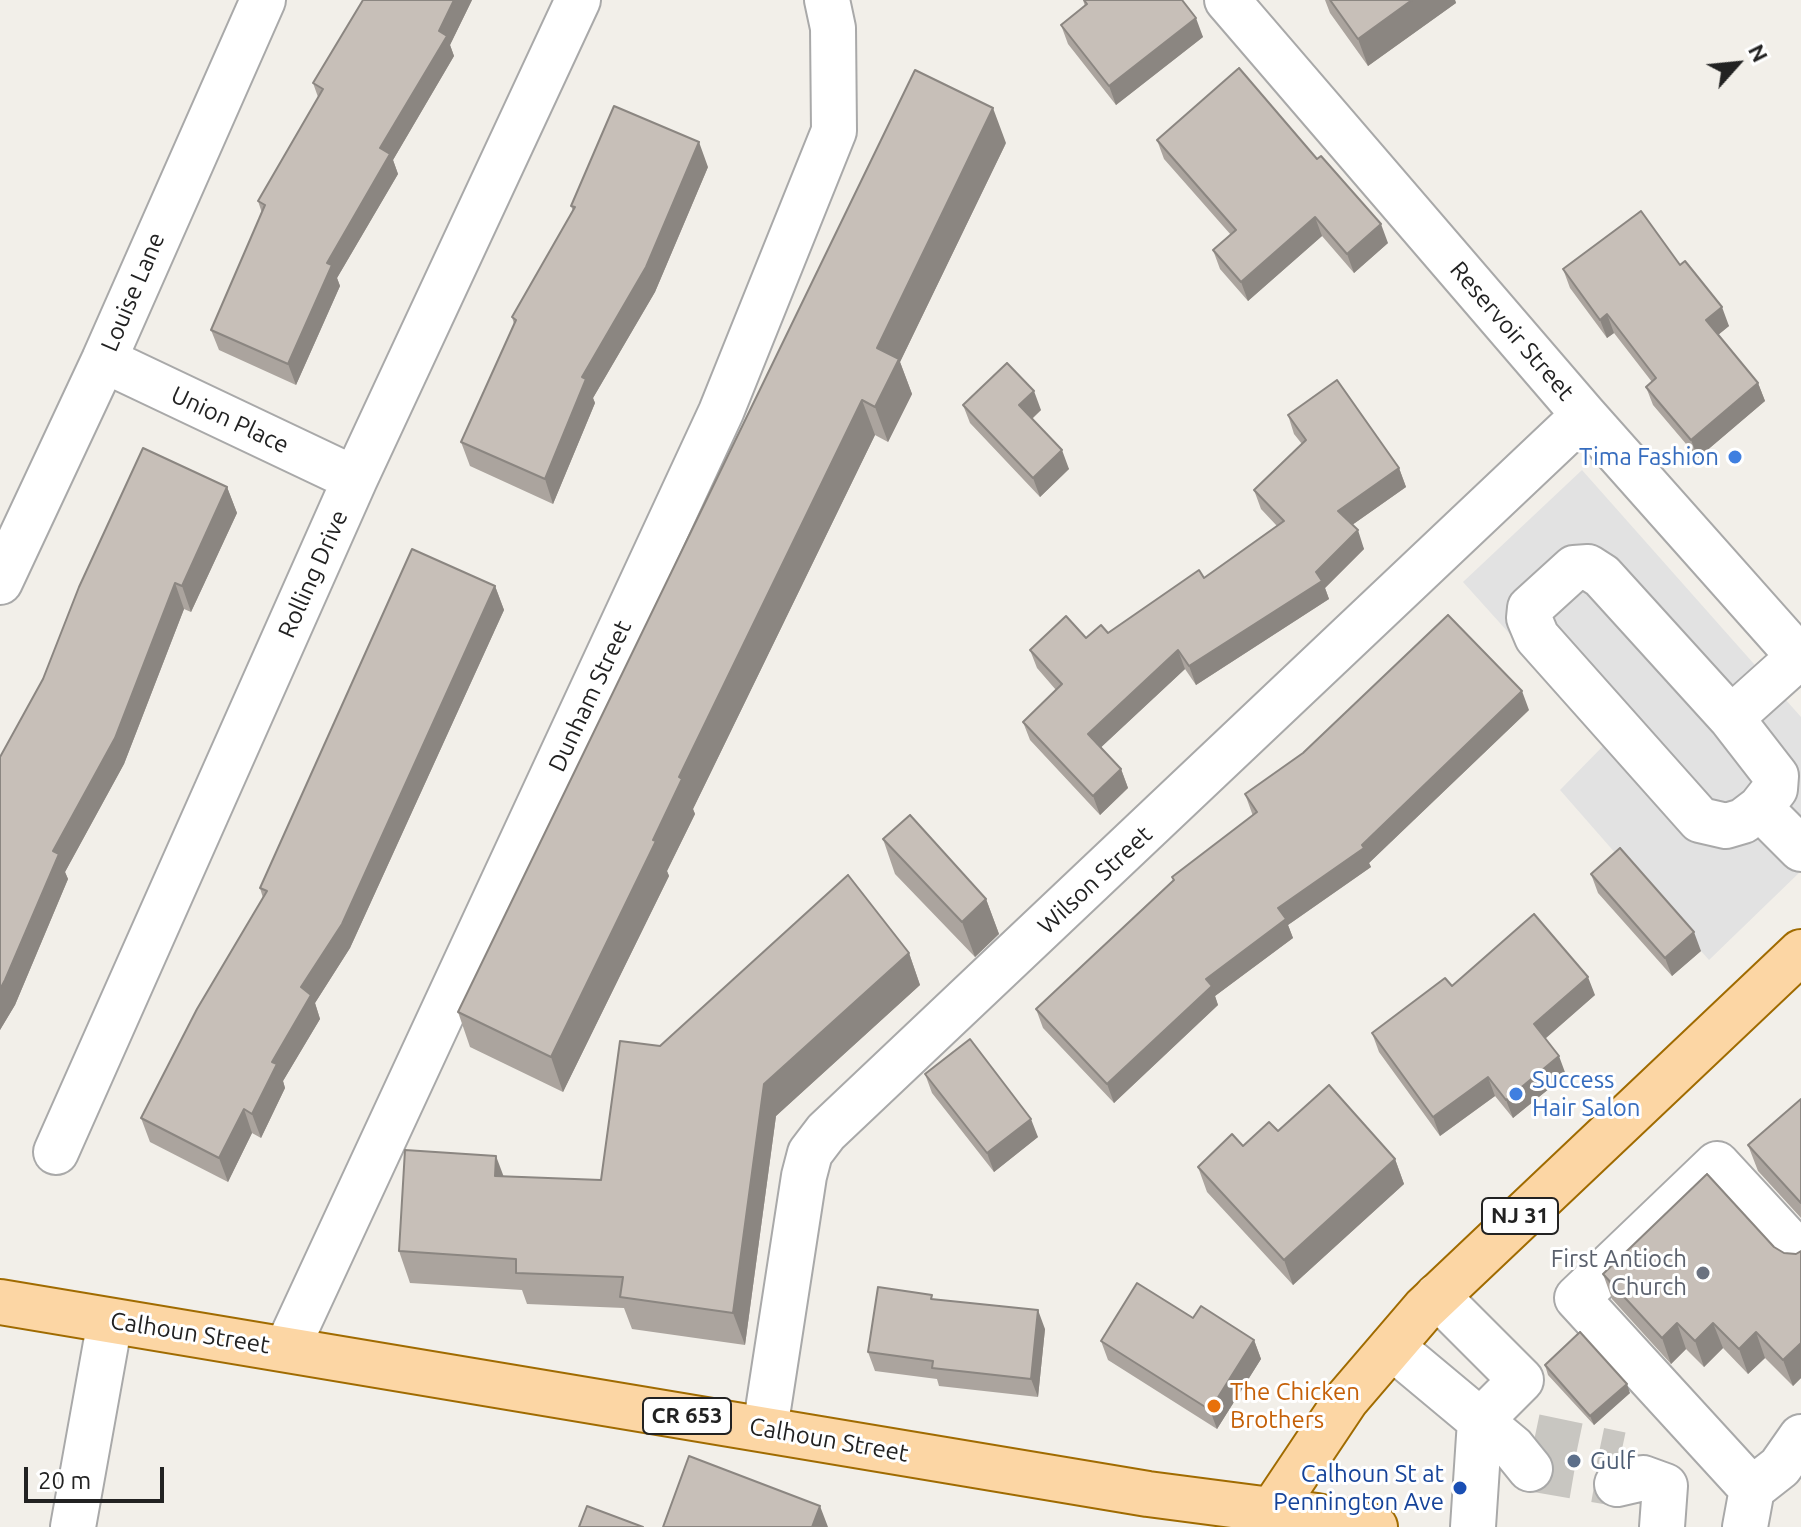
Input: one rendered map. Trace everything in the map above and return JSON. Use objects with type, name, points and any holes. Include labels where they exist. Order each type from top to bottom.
[{"type":"main road","name":"NJ 31","points":[[1266,1518],[1346,1400],[1437,1296],[1801,952]]},
{"type":"main road","name":"Calhoun Street","points":[[0,1302],[1148,1494],[1266,1518],[1375,1527]]},
{"type":"street","name":"Louise Lane","points":[[0,582],[104,360],[263,0]]},
{"type":"street","name":"Rolling Drive","points":[[56,1152],[355,479],[578,0]]},
{"type":"street","name":"Reservoir Street","points":[[1227,0],[1584,415],[1800,658]]},
{"type":"street","name":"Dunham Street","points":[[287,1348],[721,412],[834,131],[830,14]]},
{"type":"street","name":"Union Place","points":[[104,360],[355,479]]},
{"type":"street","name":"Wilson Street","points":[[765,1429],[804,1176],[810,1153],[826,1132],[1584,415]]},
{"type":"street","points":[[1588,567],[1602,576],[1731,718],[1776,776],[1775,789],[1760,808],[1726,826],[1700,820],[1537,637],[1529,618],[1530,608],[1574,568],[1588,567]]},
{"type":"street","points":[[1731,718],[1800,658]]},
{"type":"street","points":[[1760,808],[1801,849]]},
{"type":"street","points":[[1801,1255],[1717,1164],[1577,1298],[1749,1508],[1801,1437]]},
{"type":"street","points":[[1437,1296],[1521,1380],[1514,1444],[1473,1527]]},
{"type":"street","points":[[73,1527],[110,1321]]},
{"type":"street","points":[[1392,1347],[1514,1444]]},
{"type":"street","points":[[1627,1472],[1665,1486],[1662,1527]]},
{"type":"shaded area","points":[[1582,470],[1801,717],[1801,871],[1709,960],[1560,790],[1607,742],[1463,582]]},
{"type":"building","points":[[363,0],[454,0],[439,31],[447,36],[380,148],[390,154],[327,263],[332,265],[288,364],[211,330],[265,205],[258,201],[323,89],[313,83]]},
{"type":"building","points":[[1084,0],[1182,0],[1196,18],[1109,86],[1061,25],[1087,4]]},
{"type":"building","points":[[1330,0],[1412,0],[1358,39]]},
{"type":"building","points":[[1239,68],[1317,159],[1321,156],[1381,224],[1347,254],[1315,217],[1241,282],[1213,250],[1236,230],[1157,140]]},
{"type":"building","points":[[915,70],[993,108],[877,348],[899,359],[875,407],[862,400],[679,777],[682,779],[653,840],[656,841],[551,1057],[458,1012]]},
{"type":"building","points":[[614,106],[699,142],[646,267],[582,377],[586,379],[545,479],[461,442],[516,320],[512,317],[575,207],[571,206]]},
{"type":"building","points":[[1641,211],[1680,265],[1685,261],[1722,307],[1706,320],[1758,383],[1691,440],[1646,387],[1656,378],[1607,314],[1600,320],[1563,269]]},
{"type":"building","points":[[1007,363],[1034,391],[1019,405],[1062,450],[1033,478],[963,405]]},
{"type":"building","points":[[1337,380],[1399,468],[1338,511],[1358,530],[1316,572],[1322,581],[1189,666],[1178,650],[1088,734],[1121,769],[1093,796],[1023,722],[1062,684],[1030,650],[1066,616],[1086,638],[1101,625],[1108,633],[1199,570],[1204,578],[1284,521],[1254,490],[1306,440],[1288,415]]},
{"type":"building","points":[[143,448],[227,487],[182,586],[175,583],[115,738],[53,851],[59,854],[0,989],[0,757],[43,679],[79,587]]},
{"type":"building","points":[[412,549],[495,586],[342,924],[301,987],[311,995],[272,1062],[277,1064],[252,1114],[244,1109],[219,1158],[141,1118],[197,1009],[267,891],[260,888]]},
{"type":"building","points":[[1448,615],[1522,691],[1362,845],[1364,848],[1278,908],[1286,919],[1206,979],[1212,986],[1107,1084],[1036,1009],[1174,880],[1172,877],[1257,812],[1245,794],[1303,753]]},
{"type":"building","points":[[910,815],[986,899],[962,922],[883,839]]},
{"type":"building","points":[[1620,848],[1694,932],[1665,958],[1591,874]]},
{"type":"building","points":[[848,875],[909,953],[764,1084],[733,1313],[620,1297],[623,1277],[516,1273],[516,1259],[399,1251],[405,1150],[496,1156],[495,1176],[601,1180],[620,1041],[660,1046]]},
{"type":"building","points":[[1534,914],[1588,977],[1534,1024],[1559,1056],[1506,1100],[1488,1077],[1433,1117],[1372,1033],[1445,978],[1452,986]]},
{"type":"building","points":[[970,1039],[1031,1119],[987,1153],[925,1074]]},
{"type":"building","points":[[1329,1085],[1395,1159],[1284,1260],[1198,1167],[1232,1134],[1243,1146],[1269,1122],[1278,1131]]},
{"type":"building","points":[[1801,1099],[1801,1203],[1748,1145]]},
{"type":"building","points":[[1707,1174],[1774,1247],[1784,1253],[1801,1251],[1801,1343],[1783,1360],[1756,1332],[1739,1349],[1713,1323],[1695,1341],[1677,1323],[1662,1338],[1603,1274]]},
{"type":"building","points":[[1137,1283],[1193,1318],[1201,1306],[1254,1340],[1210,1410],[1101,1341]]},
{"type":"building","points":[[878,1287],[932,1295],[931,1299],[1038,1310],[1031,1379],[932,1368],[933,1361],[868,1352]]},
{"type":"building","points":[[1580,1332],[1627,1384],[1590,1416],[1545,1365]]},
{"type":"building","points":[[689,1456],[820,1506],[812,1527],[663,1527]]},
{"type":"building","points":[[587,1506],[643,1527],[579,1527]]},
{"type":"tunnel","points":[[1535,1436],[1621,1454]]},
{"type":"tunnel","points":[[1530,1469],[1617,1484]]},
{"type":"place","name":"Tima Fashion","points":[[1735,457]]},
{"type":"place","name":"Success Hair Salon","points":[[1516,1094]]},
{"type":"place","name":"First Antioch Church","points":[[1703,1273]]},
{"type":"place","name":"The Chicken Brothers","points":[[1214,1406]]},
{"type":"place","name":"Gulf","points":[[1574,1461]]},
{"type":"place","name":"Calhoun St at Pennington Ave","points":[[1460,1488]]}]
